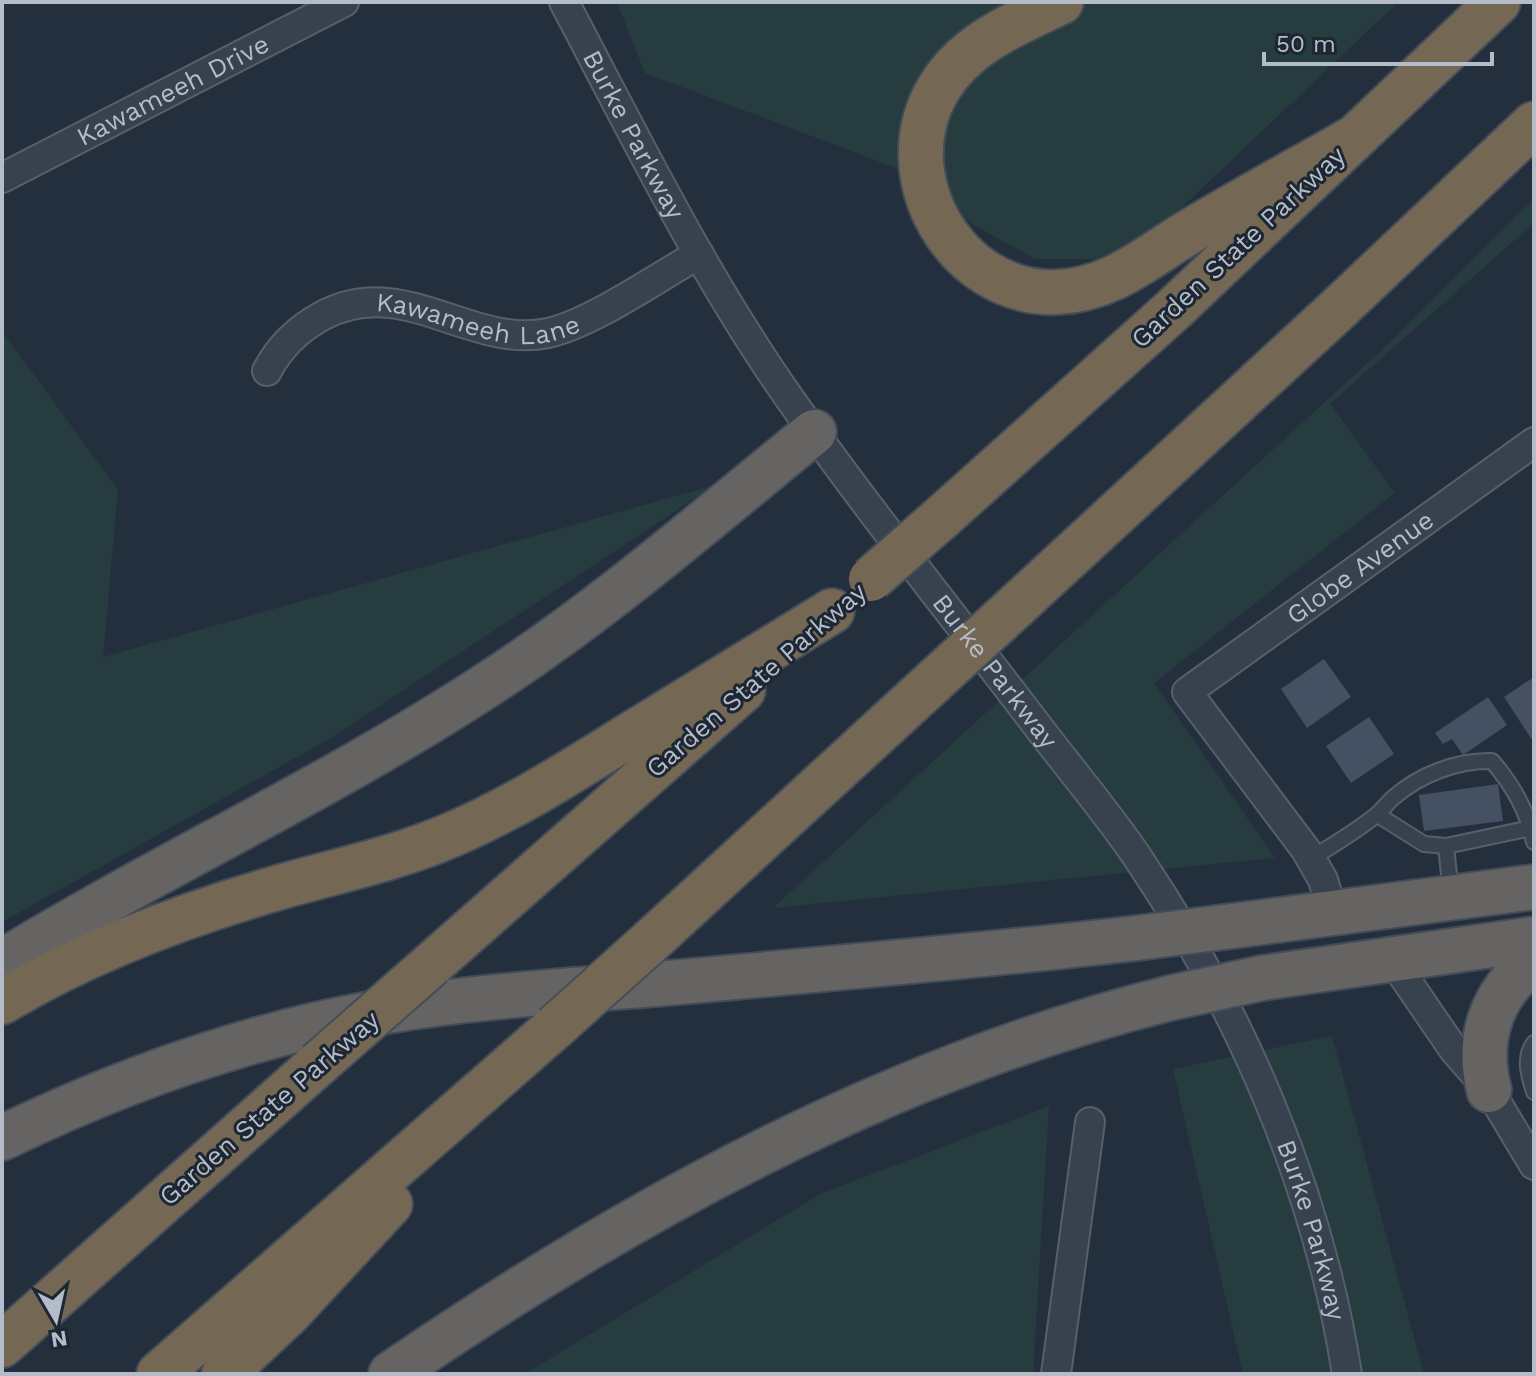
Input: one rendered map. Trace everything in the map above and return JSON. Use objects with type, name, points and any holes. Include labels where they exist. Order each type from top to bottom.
[{"type":"highway","points":[[1061,2],[997,32],[964,57],[938,89],[925,125],[921,144],[923,172],[935,214],[953,246],[972,265],[993,279],[1026,290],[1058,292],[1108,281],[1352,139]]},
{"type":"highway","name":"Garden State Parkway","points":[[2,1345],[1174,309],[1498,2]]},
{"type":"highway","points":[[159,1374],[652,940],[1337,310],[1534,124]]},
{"type":"highway","points":[[2,962],[74,919],[378,753],[487,685],[610,597],[814,432]]},
{"type":"highway","points":[[2,1002],[76,963],[150,931],[269,890],[448,837],[563,776],[832,611]]},
{"type":"highway","points":[[2,1138],[93,1097],[199,1057],[319,1024],[375,1013],[488,998],[912,962],[1137,938],[1534,887]]},
{"type":"highway","points":[[391,1374],[479,1315],[619,1229],[716,1175],[816,1124],[1018,1042],[1170,998],[1262,978],[1534,939]]},
{"type":"highway","points":[[1489,1090],[1483,1047],[1491,1014],[1508,984],[1534,961]]},
{"type":"highway","points":[[224,1374],[289,1313],[555,1027]]},
{"type":"street","name":"Kawameeh Drive","points":[[2,178],[344,2]]},
{"type":"street","name":"Burke Parkway","points":[[564,2],[699,254],[767,365],[814,432],[1121,835],[1166,902],[1210,978],[1252,1061],[1293,1165],[1325,1265],[1347,1374]]},
{"type":"street","name":"Kawameeh Lane","points":[[267,371],[277,352],[293,336],[330,312],[350,305],[381,303],[413,306],[511,335],[548,333],[585,319],[699,254]]},
{"type":"street","name":"Globe Avenue","points":[[1312,858],[1187,692],[1534,442]]},
{"type":"street","points":[[1312,858],[1323,880],[1333,913]]},
{"type":"street","points":[[1391,958],[1454,1050],[1489,1090],[1530,1148]]},
{"type":"street","points":[[1056,1374],[1090,1122]]},
{"type":"lane","points":[[1312,858],[1378,815],[1394,797],[1444,769],[1470,761],[1492,761],[1508,779],[1533,835],[1446,846],[1424,844],[1378,815]]},
{"type":"lane","points":[[1446,846],[1452,898]]},
{"type":"lane","points":[[1534,1043],[1529,1049],[1527,1071],[1534,1092]]},
{"type":"green space","points":[[617,2],[1398,2],[1154,234],[1097,259],[1035,259],[977,227],[896,168],[645,73]]},
{"type":"green space","points":[[1534,199],[1534,223],[1330,404],[1395,493],[1154,683],[1275,858],[773,908],[1388,344]]},
{"type":"green space","points":[[2,331],[118,490],[103,657],[715,485],[331,738],[2,922]]},
{"type":"green space","points":[[1332,1036],[1424,1374],[1243,1374],[1173,1069]]},
{"type":"green space","points":[[1049,1106],[1033,1374],[525,1374],[820,1194]]},
{"type":"building","points":[[1324,659],[1351,697],[1307,728],[1281,689]]},
{"type":"building","points":[[1534,677],[1534,743],[1504,697]]},
{"type":"building","points":[[1488,697],[1507,725],[1463,755],[1452,739],[1443,744],[1435,733]]},
{"type":"building","points":[[1369,717],[1394,754],[1351,783],[1326,746]]},
{"type":"building","points":[[1498,784],[1503,821],[1424,831],[1419,795]]}]
